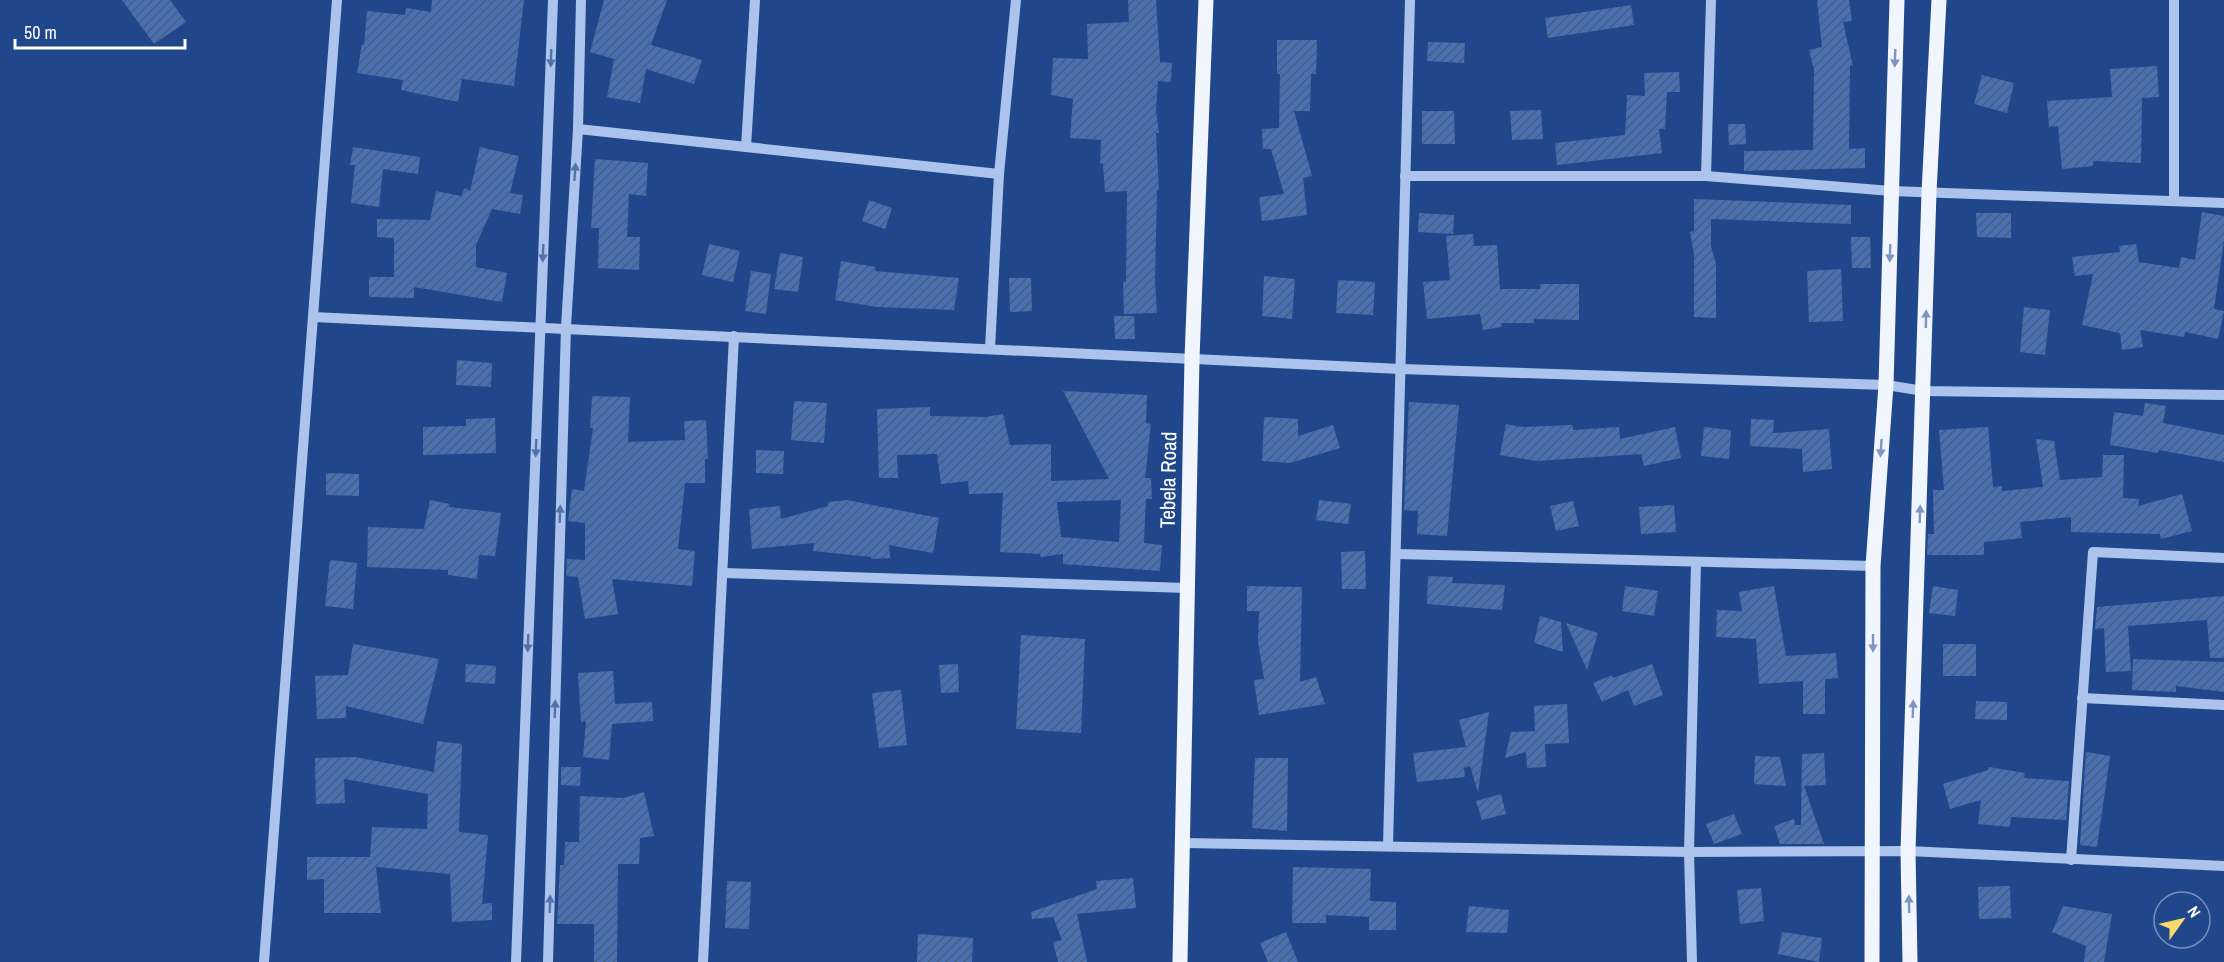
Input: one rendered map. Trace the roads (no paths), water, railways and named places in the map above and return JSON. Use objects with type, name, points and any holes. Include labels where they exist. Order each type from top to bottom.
[{"type":"main road","name":"Tebela Road","points":[[1179,962],[1192,358],[1206,0]]},
{"type":"main road","points":[[1872,962],[1873,566],[1886,385],[1897,0]]},
{"type":"main road","points":[[1910,962],[1908,851],[1929,192],[1939,0]]},
{"type":"street","points":[[264,962],[337,0]]},
{"type":"street","points":[[516,962],[553,0]]},
{"type":"street","points":[[548,962],[566,327],[578,129],[581,0]]},
{"type":"street","points":[[746,147],[755,0]]},
{"type":"street","points":[[990,349],[999,174],[1016,0]]},
{"type":"street","points":[[1388,846],[1410,0]]},
{"type":"street","points":[[1706,176],[1711,0]]},
{"type":"street","points":[[2174,0],[2174,201]]},
{"type":"street","points":[[578,129],[999,174]]},
{"type":"street","points":[[1405,176],[1706,176],[1892,191],[2224,203]]},
{"type":"street","points":[[313,317],[566,327],[1401,369],[1886,385],[1924,391],[2224,395]]},
{"type":"street","points":[[703,962],[734,336]]},
{"type":"street","points":[[2071,860],[2093,552],[2224,558]]},
{"type":"street","points":[[1397,554],[1873,566]]},
{"type":"street","points":[[1692,962],[1689,852],[1696,562]]},
{"type":"street","points":[[723,573],[1187,588]]},
{"type":"street","points":[[2082,698],[2224,705]]},
{"type":"street","points":[[1182,843],[1689,852],[1908,851],[2224,866]]}]
